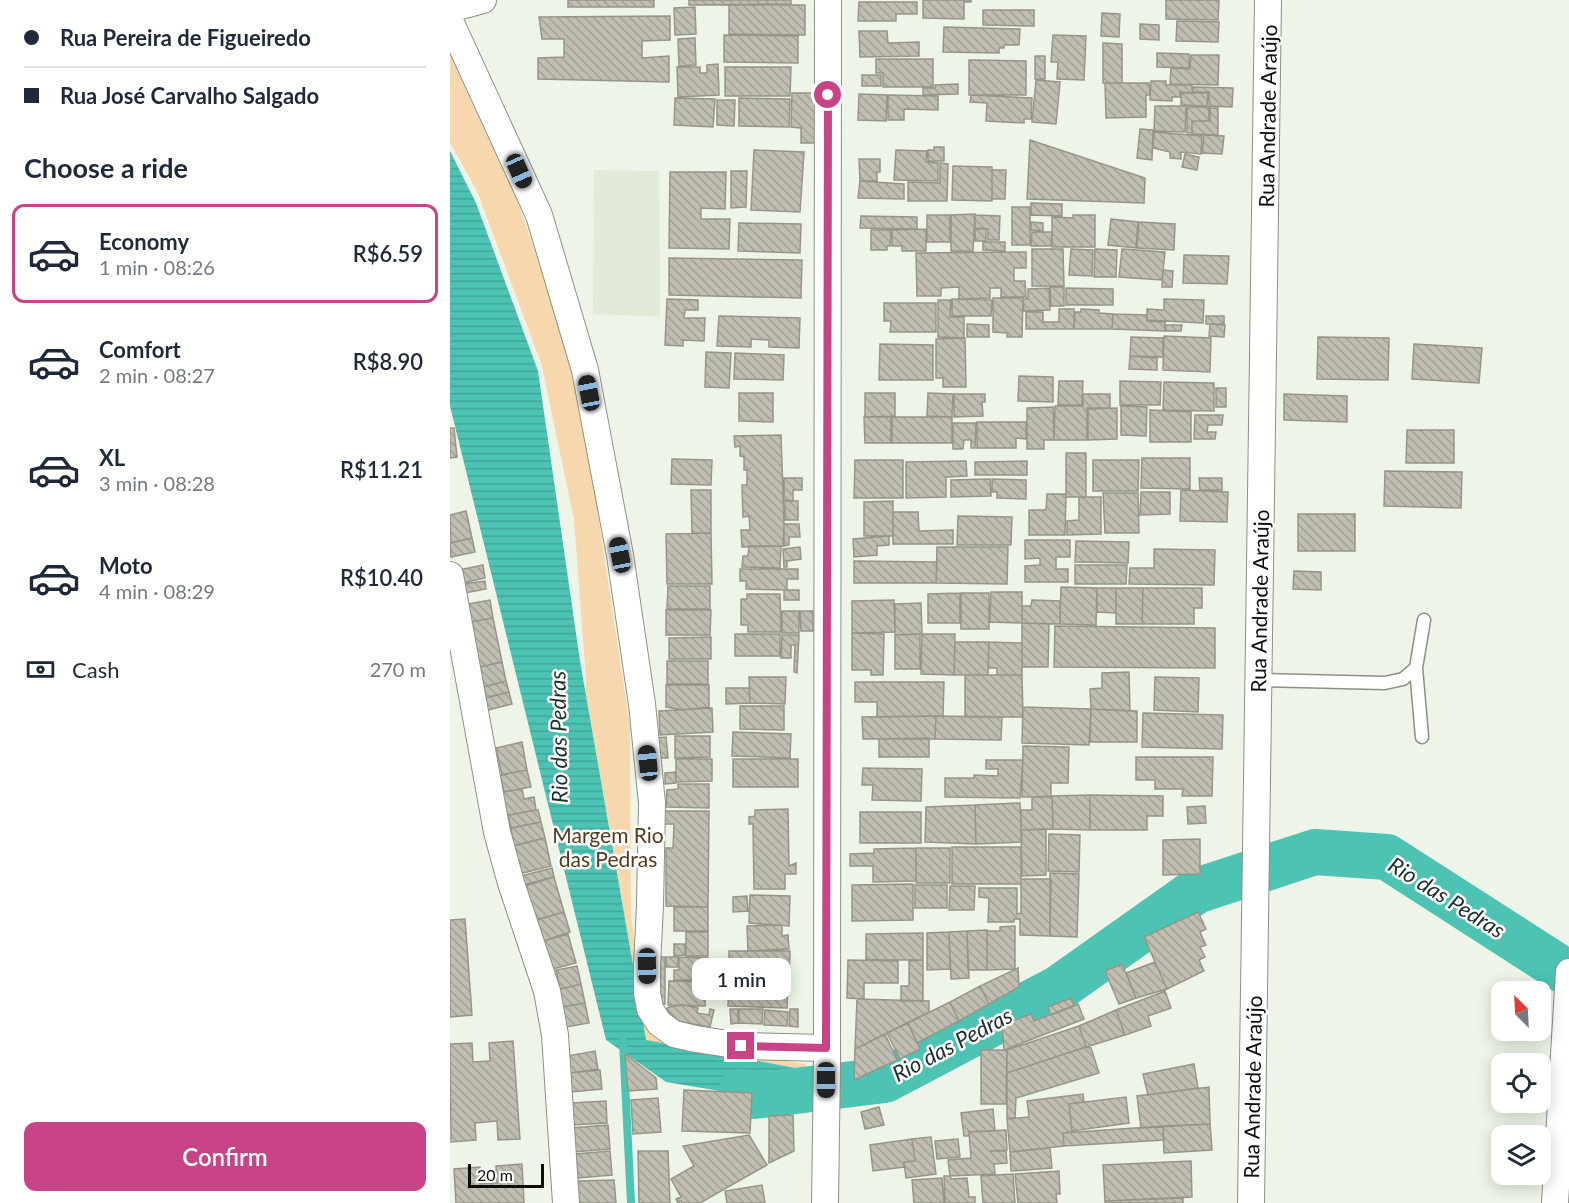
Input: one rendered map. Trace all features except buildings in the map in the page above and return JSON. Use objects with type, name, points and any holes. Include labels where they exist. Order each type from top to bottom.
[{"type":"street","points":[[450,9],[483,0]]},
{"type":"street","points":[[825,1203],[828,0]]},
{"type":"street","name":"Rua Andrade Araújo","points":[[1251,1203],[1268,0]]},
{"type":"street","points":[[450,21],[539,214],[585,370],[620,555],[642,704],[650,781],[652,803],[647,993],[650,1009],[659,1023],[674,1034],[741,1046],[827,1054]]},
{"type":"street","points":[[450,575],[497,832],[547,991],[555,1035],[566,1203]]},
{"type":"street","points":[[1555,1203],[1569,972]]},
{"type":"lane","points":[[1422,737],[1416,668],[1424,620]]},
{"type":"lane","points":[[1258,680],[1385,683],[1403,679],[1416,668]]},
{"type":"shaded area","points":[[594,170],[659,171],[660,317],[593,314]]},
{"type":"green space","name":"Margem Rio das Pedras","points":[[450,44],[511,182],[577,374],[630,727],[631,916],[644,1009],[667,1043],[806,1064],[805,1085],[749,1086],[627,1034],[585,848],[586,679],[574,520],[542,366],[477,191],[450,143]]},
{"type":"water","points":[[450,151],[476,203],[538,371],[580,661],[646,1040],[806,1070],[804,1105],[666,1082],[606,1040],[450,406]]},
{"type":"waterway","name":"Rio das Pedras","points":[[741,1092],[754,1096],[885,1080],[1059,988],[1196,891],[1315,852],[1387,857],[1569,974]]},
{"type":"waterway","points":[[623,1042],[631,1203]]},
{"type":"route","points":[[741,1046],[826,1048],[828,95]]}]
